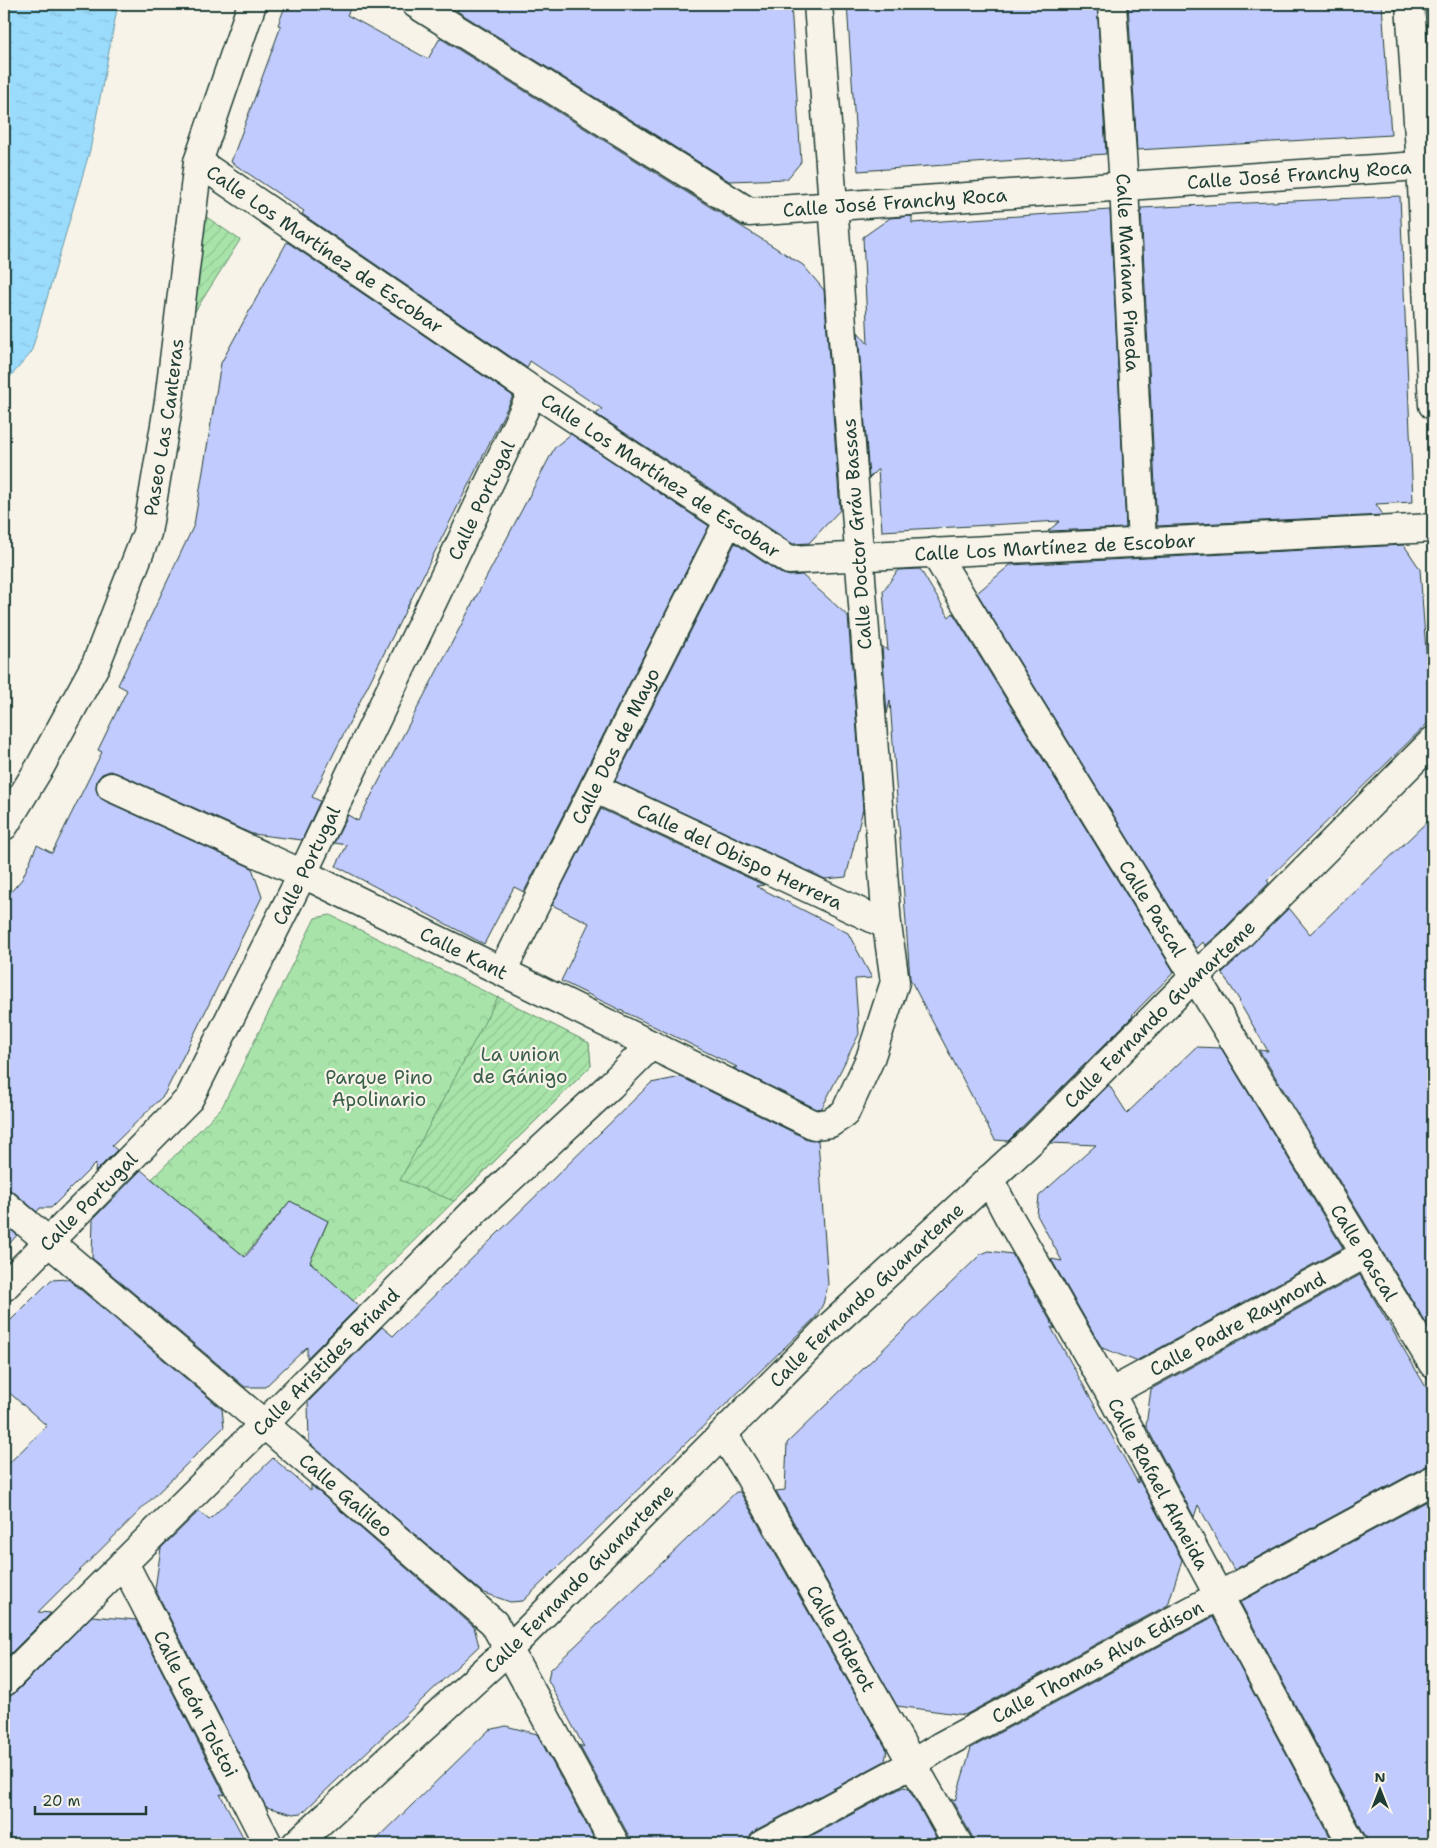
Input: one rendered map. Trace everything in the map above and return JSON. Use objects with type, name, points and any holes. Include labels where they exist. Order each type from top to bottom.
[{"type":"street","name":"Paseo Las Canteras","points":[[4,826],[40,767],[96,664],[147,533],[169,401],[198,162],[252,4]]},
{"type":"street","name":"Calle José Franchy Roca","points":[[416,4],[749,212],[1427,165]]},
{"type":"street","name":"Calle Doctor Gráu Bassas","points":[[814,1125],[830,1123],[845,1113],[870,1059],[895,982],[887,925],[818,4]]},
{"type":"street","name":"Calle Mariana Pineda","points":[[1112,4],[1124,186],[1142,542]]},
{"type":"street","points":[[1410,4],[1427,165],[1433,405]]},
{"type":"street","name":"Calle Los Martínez de Escobar","points":[[198,162],[533,391],[789,560],[1433,528]]},
{"type":"street","name":"Calle Portugal","points":[[4,1287],[189,1099],[302,875],[533,391]]},
{"type":"street","name":"Calle Dos de Mayo","points":[[502,971],[729,520]]},
{"type":"street","name":"Calle Pascal","points":[[934,552],[1433,1364]]},
{"type":"street","name":"Calle Fernando Guanarteme","points":[[296,1844],[509,1649],[825,1331],[1040,1132],[1433,741]]},
{"type":"street","name":"Calle Kant","points":[[111,787],[316,880],[814,1125]]},
{"type":"street","name":"Calle del Obispo Herrera","points":[[594,788],[887,925]]},
{"type":"street","name":"Calle Aristides Briand","points":[[4,1682],[476,1210],[610,1086],[651,1045]]},
{"type":"street","name":"Calle Rafael Almeida","points":[[989,1179],[1110,1393],[1352,1844]]},
{"type":"street","name":"Calle Galileo","points":[[4,1204],[264,1424],[494,1623],[615,1844]]},
{"type":"street","name":"Calle Padre Raymond","points":[[1110,1393],[1365,1254]]},
{"type":"street","name":"Calle Diderot","points":[[723,1434],[748,1472],[958,1844]]},
{"type":"street","name":"Calle Thomas Alva Edison","points":[[763,1844],[1433,1480]]},
{"type":"street","name":"Calle León Tolstoi","points":[[124,1563],[268,1844]]},
{"type":"green space","points":[[205,216],[240,240],[194,313],[193,312]]},
{"type":"green space","name":"Parque Pino Apolinario","points":[[330,915],[589,1043],[591,1066],[353,1301],[301,1254],[320,1240],[328,1221],[290,1201],[244,1256],[152,1179],[222,1107],[315,918]]},
{"type":"green space","name":"La union de Gánigo","points":[[498,997],[589,1043],[591,1066],[454,1201],[400,1180]]},
{"type":"water","points":[[4,4],[118,4],[90,150],[31,353],[4,384]]},
{"type":"building","points":[[286,4],[353,4],[347,15],[428,59],[440,38],[803,265],[824,290],[840,510],[809,543],[793,544],[596,414],[602,409],[530,361],[527,368],[302,214],[304,211],[231,162],[281,26],[278,25]]},
{"type":"building","points":[[461,4],[791,4],[801,162],[787,179],[729,181],[457,11]]},
{"type":"building","points":[[847,4],[1097,4],[1106,154],[858,171]]},
{"type":"building","points":[[1128,4],[1382,4],[1391,135],[1137,150]]},
{"type":"building","points":[[1400,196],[1413,502],[1376,504],[1383,515],[1157,526],[1141,208]]},
{"type":"building","points":[[1110,210],[1126,528],[1048,531],[1060,521],[882,531],[878,469],[869,478],[858,332],[868,344],[863,237],[890,218],[912,216],[912,223]]},
{"type":"building","points":[[287,242],[513,396],[312,797],[320,801],[302,840],[252,834],[117,773],[110,771],[102,774],[97,780],[96,789],[99,796],[105,801],[252,868],[262,897],[164,1095],[112,1146],[117,1150],[95,1172],[96,1163],[51,1208],[40,1208],[37,1212],[14,1192],[4,1189],[4,900],[22,879],[37,845],[52,853],[102,752],[98,750],[127,690],[118,685],[194,525],[221,363]]},
{"type":"building","points":[[571,434],[709,526],[524,892],[514,887],[484,944],[336,866],[347,845],[334,843],[348,815],[358,821],[555,447]]},
{"type":"building","points":[[735,543],[780,573],[790,576],[802,575],[848,616],[863,809],[846,877],[825,879],[615,781]]},
{"type":"building","points":[[1404,545],[1420,569],[1431,720],[1267,880],[1269,883],[1220,933],[1205,946],[1203,942],[1196,949],[977,593],[1010,565]]},
{"type":"building","points":[[920,569],[949,617],[953,613],[1174,972],[1133,1016],[1008,1141],[995,1140],[910,979],[890,701],[887,714],[882,646],[888,651],[883,591],[898,570]]},
{"type":"building","points":[[601,809],[764,885],[756,886],[848,933],[872,978],[855,979],[859,1034],[822,1108],[817,1109],[733,1068],[737,1067],[561,981],[589,923],[552,905]]},
{"type":"building","points":[[1433,816],[1433,1322],[1426,1323],[1259,1050],[1268,1051],[1222,973],[1289,908],[1310,934]]},
{"type":"building","points":[[1196,1047],[1221,1048],[1343,1248],[1136,1361],[1102,1348],[1051,1259],[1062,1261],[1037,1215],[1039,1196],[1096,1145],[1051,1143],[1109,1085],[1127,1113]]},
{"type":"building","points":[[681,1077],[807,1139],[818,1140],[828,1285],[823,1304],[816,1317],[523,1601],[510,1602],[482,1592],[309,1443],[308,1402],[382,1327],[393,1336],[651,1083]]},
{"type":"building","points":[[141,1170],[245,1257],[290,1201],[328,1221],[310,1262],[359,1306],[307,1358],[307,1347],[265,1387],[245,1387],[92,1258],[93,1219]]},
{"type":"building","points":[[4,1224],[17,1235],[4,1250]]},
{"type":"building","points":[[989,1251],[1012,1254],[1182,1560],[1168,1605],[965,1715],[897,1706],[776,1491],[785,1490],[787,1443],[981,1254]]},
{"type":"building","points":[[1360,1275],[1433,1399],[1433,1464],[1426,1466],[1234,1570],[1198,1505],[1194,1517],[1146,1426],[1151,1389]]},
{"type":"building","points":[[68,1279],[222,1409],[224,1427],[38,1612],[51,1613],[4,1660],[4,1468],[47,1426],[4,1388],[4,1327],[51,1280]]},
{"type":"building","points":[[273,1458],[311,1491],[311,1485],[474,1627],[479,1646],[302,1813],[293,1814],[266,1807],[155,1589],[161,1548],[199,1511],[209,1520]]},
{"type":"building","points":[[736,1492],[740,1492],[887,1750],[885,1761],[756,1830],[750,1836],[747,1844],[631,1844],[629,1836],[579,1745],[584,1747],[548,1680],[550,1670]]},
{"type":"building","points":[[1433,1498],[1433,1844],[1368,1844],[1366,1837],[1240,1602]]},
{"type":"building","points":[[92,1616],[136,1620],[225,1795],[220,1794],[247,1844],[4,1844],[4,1697],[15,1693]]},
{"type":"building","points":[[1213,1617],[1334,1844],[974,1844],[972,1836],[951,1799],[955,1801],[971,1748]]},
{"type":"building","points":[[506,1726],[537,1734],[597,1844],[372,1844],[489,1730]]},
{"type":"building","points":[[903,1787],[908,1788],[940,1844],[796,1844]]}]
